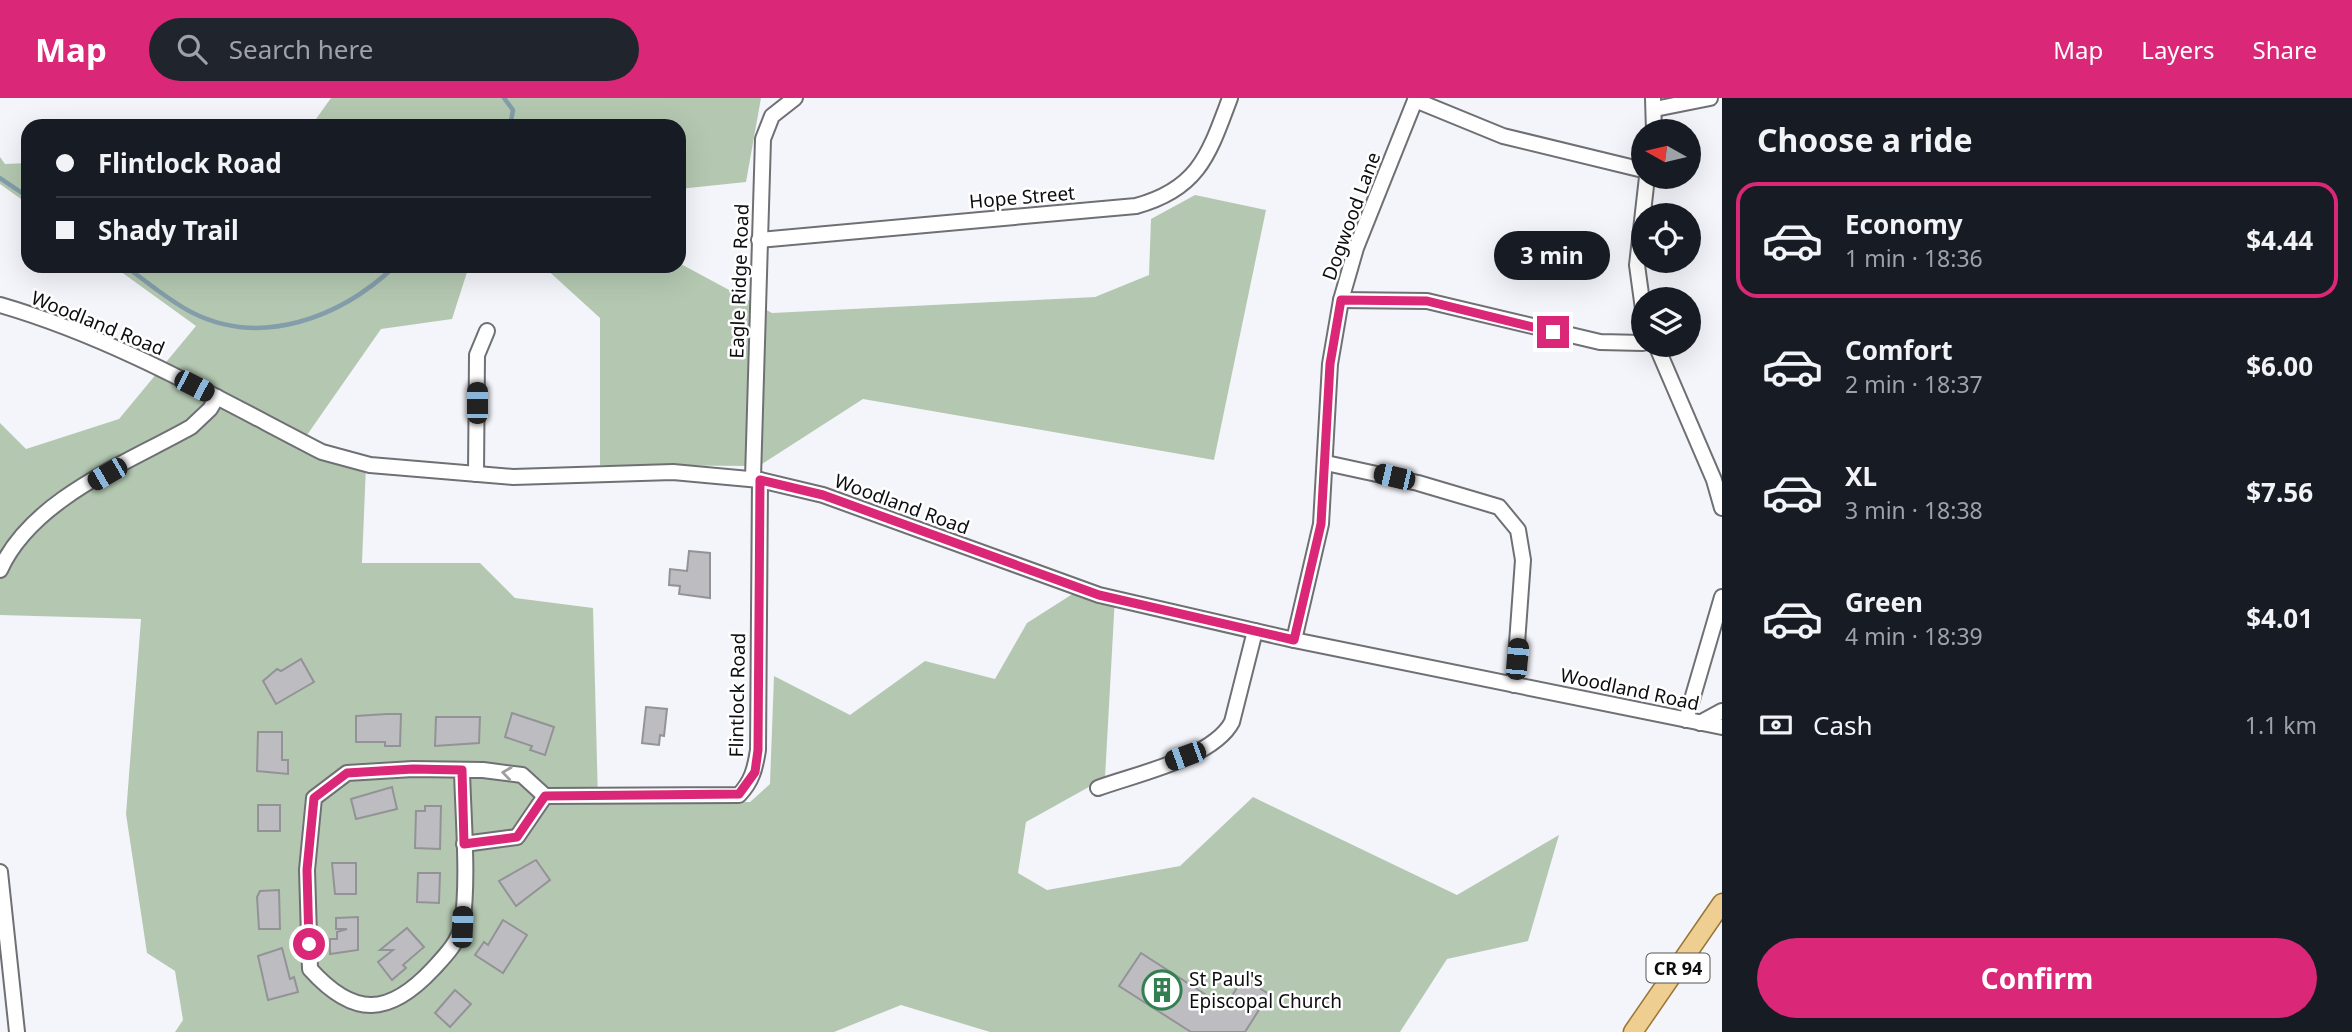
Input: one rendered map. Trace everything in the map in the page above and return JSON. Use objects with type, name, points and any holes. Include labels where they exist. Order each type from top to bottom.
[{"type":"main road","name":"CR 94","points":[[1633,1032],[1722,903]]},
{"type":"street","name":"Eagle Ridge Road","points":[[756,479],[763,139],[772,116],[795,98]]},
{"type":"street","name":"Hope Street","points":[[759,240],[1136,206],[1155,201],[1186,182],[1200,168],[1208,156],[1230,98]]},
{"type":"street","points":[[1654,103],[1710,98]]},
{"type":"street","points":[[1415,99],[1503,136],[1631,167]]},
{"type":"street","name":"Dogwood Lane","points":[[1294,640],[1321,524],[1330,364],[1341,300],[1356,248],[1415,99]]},
{"type":"street","points":[[1640,287],[1637,265],[1646,189]]},
{"type":"street","points":[[1341,300],[1427,301],[1600,342],[1631,343]]},
{"type":"street","name":"Woodland Road","points":[[0,305],[86,334],[217,397],[322,452],[346,460],[513,477],[673,472],[756,479],[823,495],[1099,595],[1294,640],[1722,727]]},
{"type":"street","points":[[476,474],[477,355],[487,331]]},
{"type":"street","points":[[1661,357],[1714,480],[1722,508]]},
{"type":"street","points":[[0,570],[19,536],[50,506],[191,427],[210,409],[217,397]]},
{"type":"street","points":[[1326,463],[1419,483],[1499,508],[1512,519],[1522,540],[1523,560],[1514,685]]},
{"type":"street","name":"Flintlock Road","points":[[545,796],[739,794],[748,785],[755,772],[758,750],[756,479]]},
{"type":"street","points":[[1693,721],[1722,597]]},
{"type":"street","points":[[1098,788],[1207,748],[1226,733],[1232,722],[1255,631]]},
{"type":"street","points":[[1693,721],[1722,711]]},
{"type":"street","points":[[462,770],[462,927],[450,950],[415,988],[378,1007],[360,1005],[335,995],[323,984],[310,969],[307,870],[314,798],[347,773],[413,769],[462,770],[522,775],[545,796],[517,837],[464,844]]},
{"type":"street","points":[[0,872],[17,1032]]},
{"type":"green space","points":[[331,98],[761,98],[746,182],[686,188],[686,119],[316,119]]},
{"type":"green space","points":[[0,157],[5,164],[21,163],[21,199],[0,184]]},
{"type":"green space","points":[[1195,195],[1266,210],[1214,460],[863,399],[759,466],[600,465],[600,318],[551,273],[686,273],[686,267],[772,313],[1095,297],[1149,275],[1151,219]]},
{"type":"green space","points":[[123,273],[467,273],[452,319],[381,329],[307,435],[366,465],[362,563],[480,563],[515,598],[593,608],[598,800],[750,802],[770,784],[774,676],[850,715],[925,661],[995,679],[1027,623],[1082,588],[1115,597],[1105,778],[1026,822],[1018,873],[1047,890],[1180,866],[1253,797],[1457,895],[1559,835],[1528,941],[1447,959],[1400,1032],[990,1032],[901,1005],[834,1032],[175,1032],[183,1020],[175,971],[147,953],[126,814],[141,619],[0,615],[0,423],[26,449],[119,419],[196,326]]},
{"type":"building","points":[[689,551],[710,553],[710,598],[679,594],[680,586],[669,585],[670,569],[687,571]]},
{"type":"building","points":[[301,659],[314,682],[276,704],[263,681],[277,669],[281,671]]},
{"type":"building","points":[[646,707],[667,709],[664,736],[660,735],[659,745],[642,743]]},
{"type":"building","points":[[512,713],[554,727],[545,755],[530,750],[532,746],[505,737]]},
{"type":"building","points":[[401,714],[400,746],[385,746],[385,742],[356,742],[356,716]]},
{"type":"building","points":[[436,717],[480,717],[479,743],[435,746]]},
{"type":"building","points":[[258,732],[282,732],[282,760],[288,760],[288,774],[257,771]]},
{"type":"building","points":[[392,787],[397,809],[356,819],[351,799]]},
{"type":"building","points":[[258,805],[280,805],[280,831],[258,831]]},
{"type":"building","points":[[425,806],[441,806],[440,849],[415,848],[416,811],[425,811]]},
{"type":"building","points":[[536,860],[550,880],[516,906],[499,881]]},
{"type":"building","points":[[332,863],[356,863],[356,894],[335,894]]},
{"type":"building","points":[[418,873],[440,873],[439,903],[417,902]]},
{"type":"building","points":[[279,890],[280,929],[259,929],[257,897],[260,891]]},
{"type":"building","points":[[358,917],[358,950],[330,954],[330,939],[337,939],[337,932],[347,929],[336,929],[336,918]]},
{"type":"building","points":[[503,920],[527,935],[503,973],[475,955],[484,942],[488,945]]},
{"type":"building","points":[[407,928],[424,947],[403,965],[406,968],[392,980],[378,962],[393,950],[380,950]]},
{"type":"building","points":[[282,948],[290,979],[294,977],[298,992],[268,1000],[258,956]]},
{"type":"building","name":"St Paul's Episcopal Church","points":[[1141,953],[1225,1007],[1243,978],[1269,994],[1245,1032],[1191,1032],[1119,986]]},
{"type":"building","points":[[455,990],[471,1004],[450,1027],[435,1013]]},
{"type":"waterway","points":[[504,98],[513,110],[511,119]]},
{"type":"waterway","points":[[0,178],[21,192]]},
{"type":"waterway","points":[[135,273],[191,312],[218,322],[245,327],[272,327],[325,313],[350,300],[386,273]]},
{"type":"place","name":"St Paul's Episcopal Church","points":[[1162,990]]},
{"type":"route","points":[[309,944],[307,870],[314,798],[347,773],[413,769],[462,770],[464,844],[517,837],[532,819],[545,796],[739,794],[748,785],[755,772],[758,750],[757,593],[760,480],[823,495],[1099,595],[1294,640],[1321,524],[1325,494],[1330,364],[1341,300],[1427,301],[1553,332]]}]
